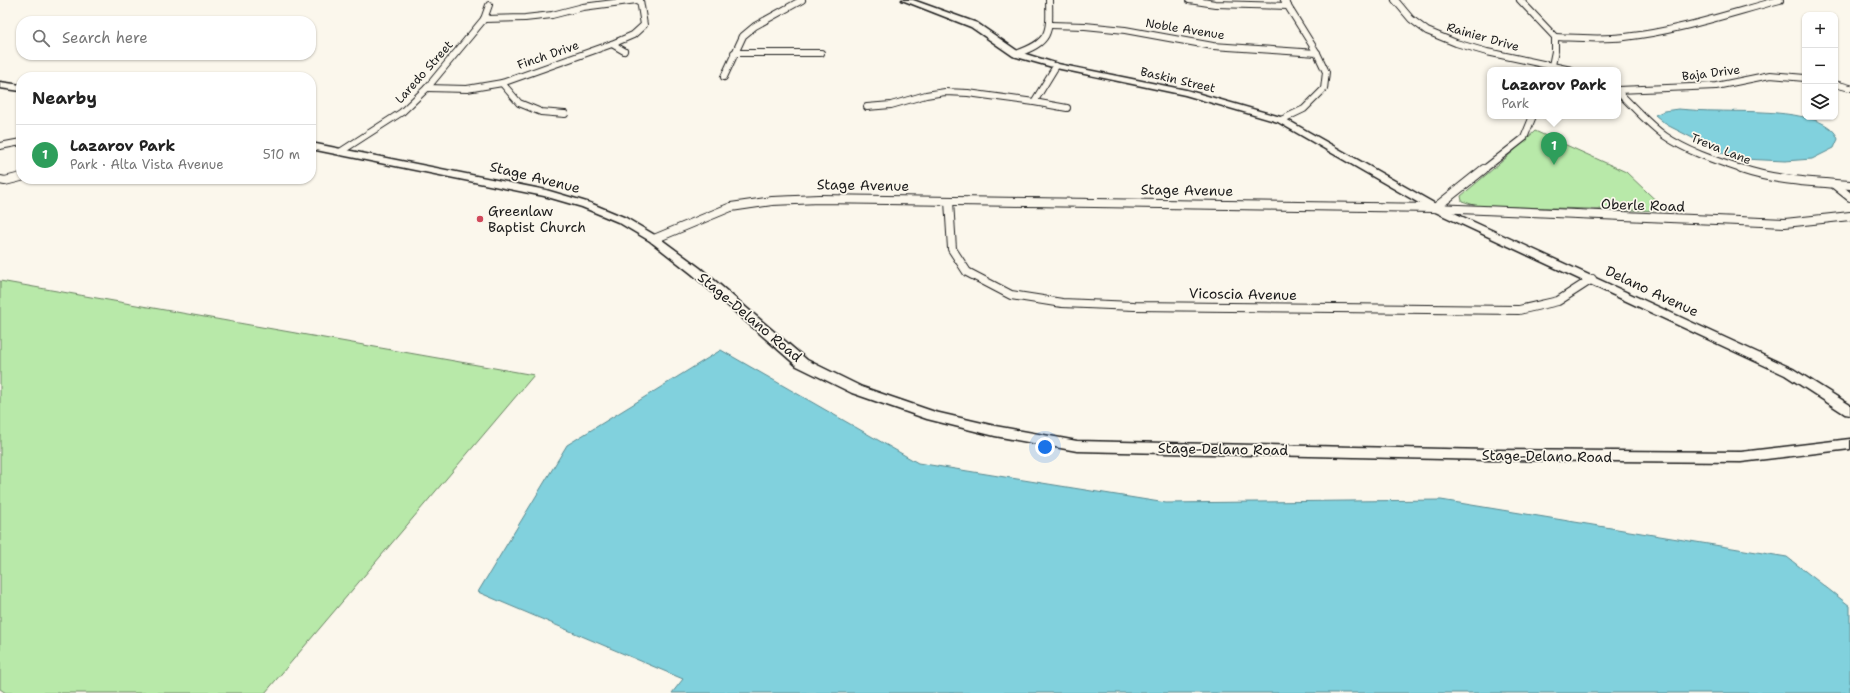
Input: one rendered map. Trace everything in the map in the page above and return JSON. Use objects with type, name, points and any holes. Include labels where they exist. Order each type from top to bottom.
[{"type":"main road","points":[[2,87],[16,88]]},
{"type":"main road","name":"Stage Avenue","points":[[316,147],[546,193],[586,205],[622,220],[654,239]]},
{"type":"main road","name":"Stage-Delano Road","points":[[654,239],[696,272],[802,363],[857,390],[932,416],[995,431],[1077,446],[1488,455],[1741,457],[1850,444]]},
{"type":"street","points":[[484,18],[525,18],[552,15],[583,6],[638,0]]},
{"type":"street","name":"Finch Drive","points":[[427,88],[467,89],[502,83],[634,35],[644,25],[644,18],[638,0]]},
{"type":"street","points":[[724,77],[743,36],[755,26],[802,0]]},
{"type":"street","name":"Baskin Street","points":[[906,0],[974,25],[1016,54],[1056,66],[1186,93],[1281,120],[1435,208]]},
{"type":"street","points":[[1016,54],[1043,42],[1050,25],[1049,0]]},
{"type":"street","points":[[1189,0],[1215,4],[1288,6]]},
{"type":"street","points":[[1281,120],[1304,108],[1324,89],[1326,72],[1317,53],[1284,0]]},
{"type":"street","name":"Rainier Drive","points":[[1395,0],[1411,19],[1427,31],[1456,43],[1548,67]]},
{"type":"street","points":[[1520,0],[1555,37],[1598,39],[1626,37],[1660,31],[1780,0]]},
{"type":"street","name":"Laredo Street","points":[[340,152],[402,112],[427,88],[484,18],[489,5]]},
{"type":"street","name":"Noble Avenue","points":[[1050,25],[1085,26],[1125,30],[1214,46],[1317,53]]},
{"type":"street","points":[[1552,67],[1555,37]]},
{"type":"street","points":[[612,44],[624,51]]},
{"type":"street","points":[[734,53],[821,54]]},
{"type":"street","points":[[1034,102],[1056,66]]},
{"type":"street","name":"Baja Drive","points":[[1621,91],[1716,86],[1770,75],[1802,78]]},
{"type":"street","points":[[502,83],[518,103],[541,112],[565,114]]},
{"type":"street","points":[[1838,85],[1850,88]]},
{"type":"street","points":[[867,107],[890,105],[926,95],[945,92],[968,92],[1067,108]]},
{"type":"street","name":"Treva Lane","points":[[1621,94],[1664,135],[1674,142],[1695,152],[1758,176],[1782,180],[1850,185]]},
{"type":"street","points":[[1435,208],[1524,138],[1532,119]]},
{"type":"street","points":[[0,146],[16,143]]},
{"type":"street","points":[[0,180],[5,181],[16,178]]},
{"type":"street","points":[[1835,185],[1850,197]]},
{"type":"street","name":"Stage Avenue","points":[[654,239],[731,207],[772,201],[819,200],[1435,208]]},
{"type":"street","name":"Vicoscia Avenue","points":[[949,202],[952,249],[967,272],[1011,295],[1062,302],[1134,306],[1519,310],[1558,301],[1592,279]]},
{"type":"street","name":"Oberle Road","points":[[1435,208],[1785,223],[1850,216]]},
{"type":"street","name":"Delano Avenue","points":[[1435,208],[1592,279],[1789,372],[1850,411]]},
{"type":"green space","points":[[1535,131],[1626,172],[1667,211],[1477,206],[1462,201],[1461,196]]},
{"type":"green space","points":[[0,281],[534,375],[265,693],[6,693],[0,689]]},
{"type":"water","points":[[1678,109],[1765,112],[1802,117],[1802,120],[1813,120],[1831,129],[1838,139],[1834,148],[1812,159],[1785,161],[1743,159],[1722,153],[1667,125],[1655,115],[1664,111]]},
{"type":"water","points":[[721,350],[918,463],[1166,503],[1441,500],[1787,557],[1850,606],[1850,693],[672,693],[683,679],[478,592],[567,445]]},
{"type":"place","name":"Lazarov Park","points":[[1554,165]]},
{"type":"place","name":"Greenlaw Baptist Church","points":[[480,219]]}]
